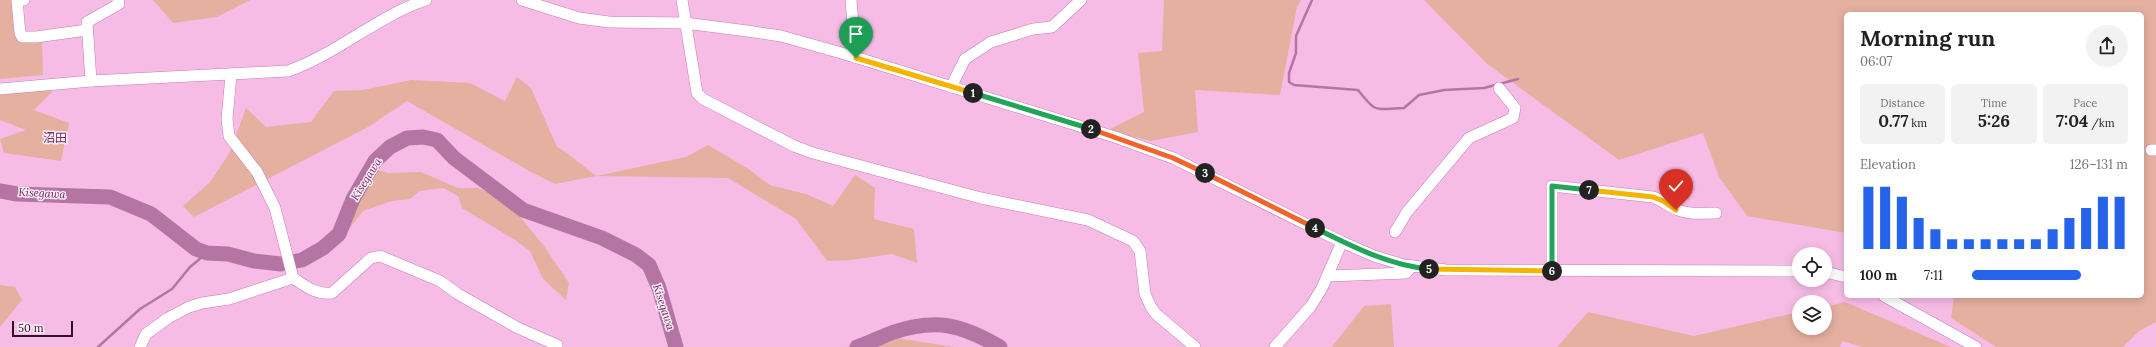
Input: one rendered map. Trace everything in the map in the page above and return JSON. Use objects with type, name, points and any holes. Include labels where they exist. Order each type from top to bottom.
[{"type":"street","points":[[24,0],[17,1],[20,33],[22,37],[36,37],[87,30]]},
{"type":"street","points":[[91,81],[87,22],[119,4],[118,0]]},
{"type":"street","points":[[0,89],[91,81],[288,71],[311,63],[395,14],[426,0]]},
{"type":"street","points":[[522,0],[579,18],[609,22],[685,23],[781,36],[856,58],[1115,137],[1173,158],[1342,242],[1374,256],[1412,266],[1446,270],[1792,271]]},
{"type":"street","points":[[682,0],[697,93],[712,104],[794,146],[813,153],[981,198],[1088,220],[1132,241],[1140,251],[1145,294],[1151,307],[1156,314],[1195,347]]},
{"type":"street","points":[[851,0],[856,58]]},
{"type":"street","points":[[952,87],[965,59],[991,42],[1033,29],[1052,27],[1081,0]]},
{"type":"street","points":[[231,75],[227,118],[229,136],[257,172],[275,208],[293,276],[317,292],[332,293],[371,258],[380,256],[440,282],[518,328],[557,345],[557,347]]},
{"type":"street","points":[[1395,232],[1407,212],[1468,138],[1513,118],[1515,108],[1499,88]]},
{"type":"street","points":[[1552,271],[1552,186],[1653,197],[1663,201],[1676,210],[1687,213],[1716,213]]},
{"type":"street","points":[[1275,347],[1311,306],[1328,276],[1342,242]]},
{"type":"street","points":[[1328,276],[1406,273],[1412,266]]},
{"type":"street","points":[[1832,274],[1844,277]]},
{"type":"street","points":[[140,347],[146,334],[168,318],[189,307],[202,303],[229,299],[293,276]]},
{"type":"street","points":[[1888,298],[1976,347]]},
{"type":"shaded area","points":[[0,0],[23,0],[22,37],[42,36],[43,75],[0,79]]},
{"type":"shaded area","points":[[153,0],[250,0],[217,17],[173,23]]},
{"type":"shaded area","points":[[1164,0],[1301,0],[1297,7],[1280,95],[1195,90],[1198,132],[1151,141],[1106,131],[1144,112],[1138,53],[1162,51]]},
{"type":"shaded area","points":[[1424,0],[2156,0],[2156,322],[2139,331],[2123,347],[1996,347],[1951,318],[1954,298],[2144,298],[2144,12],[1844,12],[1844,233],[1747,216],[1719,177],[1703,133],[1619,160],[1486,63]]},
{"type":"shaded area","points":[[517,77],[531,88],[557,147],[596,176],[555,184],[531,172],[407,101],[368,127],[194,217],[183,206],[210,182],[229,154],[246,108],[266,127],[311,122],[334,91],[363,90],[411,80],[470,83],[505,101]]},
{"type":"shaded area","points":[[53,91],[34,110],[69,123],[61,161],[4,153],[0,139],[26,130],[0,120],[0,92]]},
{"type":"shaded area","points":[[708,145],[747,168],[770,185],[806,194],[833,206],[855,175],[875,188],[874,219],[914,229],[917,263],[892,254],[851,260],[827,261],[796,219],[728,178],[596,176],[686,157]]},
{"type":"shaded area","points":[[378,170],[388,173],[421,172],[458,188],[478,188],[512,207],[544,246],[569,283],[566,300],[543,279],[530,251],[515,240],[462,208],[458,196],[443,188],[420,191],[410,199],[392,201],[363,211],[349,229],[343,223],[357,192],[366,178]]},
{"type":"shaded area","points":[[0,285],[15,287],[22,300],[0,327]]},
{"type":"shaded area","points":[[1845,302],[1951,347],[1862,347],[1842,341],[1840,347],[1557,347],[1588,312],[1694,336],[1792,314],[1792,335],[1832,335],[1832,305]]},
{"type":"shaded area","points":[[1391,304],[1394,347],[1332,347],[1364,306]]},
{"type":"shaded area","points":[[884,336],[955,347],[847,347]]},
{"type":"waterway","points":[[1312,0],[1296,36],[1296,53],[1289,73],[1289,82],[1294,85],[1358,90],[1373,107],[1387,109],[1404,108],[1419,95],[1444,90],[1484,88],[1518,79]]},
{"type":"waterway","name":"Kisegawa","points":[[0,191],[17,194],[110,197],[151,214],[196,249],[207,253],[228,254],[254,261],[281,264],[302,260],[323,248],[339,234],[353,199],[375,161],[390,147],[407,138],[423,137],[437,140],[454,158],[523,210],[602,238],[636,255],[649,265],[659,288],[676,347]]},
{"type":"waterway","points":[[98,347],[140,309],[172,289],[190,267],[207,253]]},
{"type":"waterway","name":"Kisegawa","points":[[857,347],[894,332],[923,325],[949,326],[961,329],[973,333],[1000,347]]},
{"type":"district","name":"沼田","points":[[55,138]]},
{"type":"route","points":[[856,58],[1115,137],[1173,158],[1220,179],[1342,242],[1374,256],[1404,265],[1446,270],[1552,271],[1552,186],[1653,197],[1663,201],[1676,210]]}]
